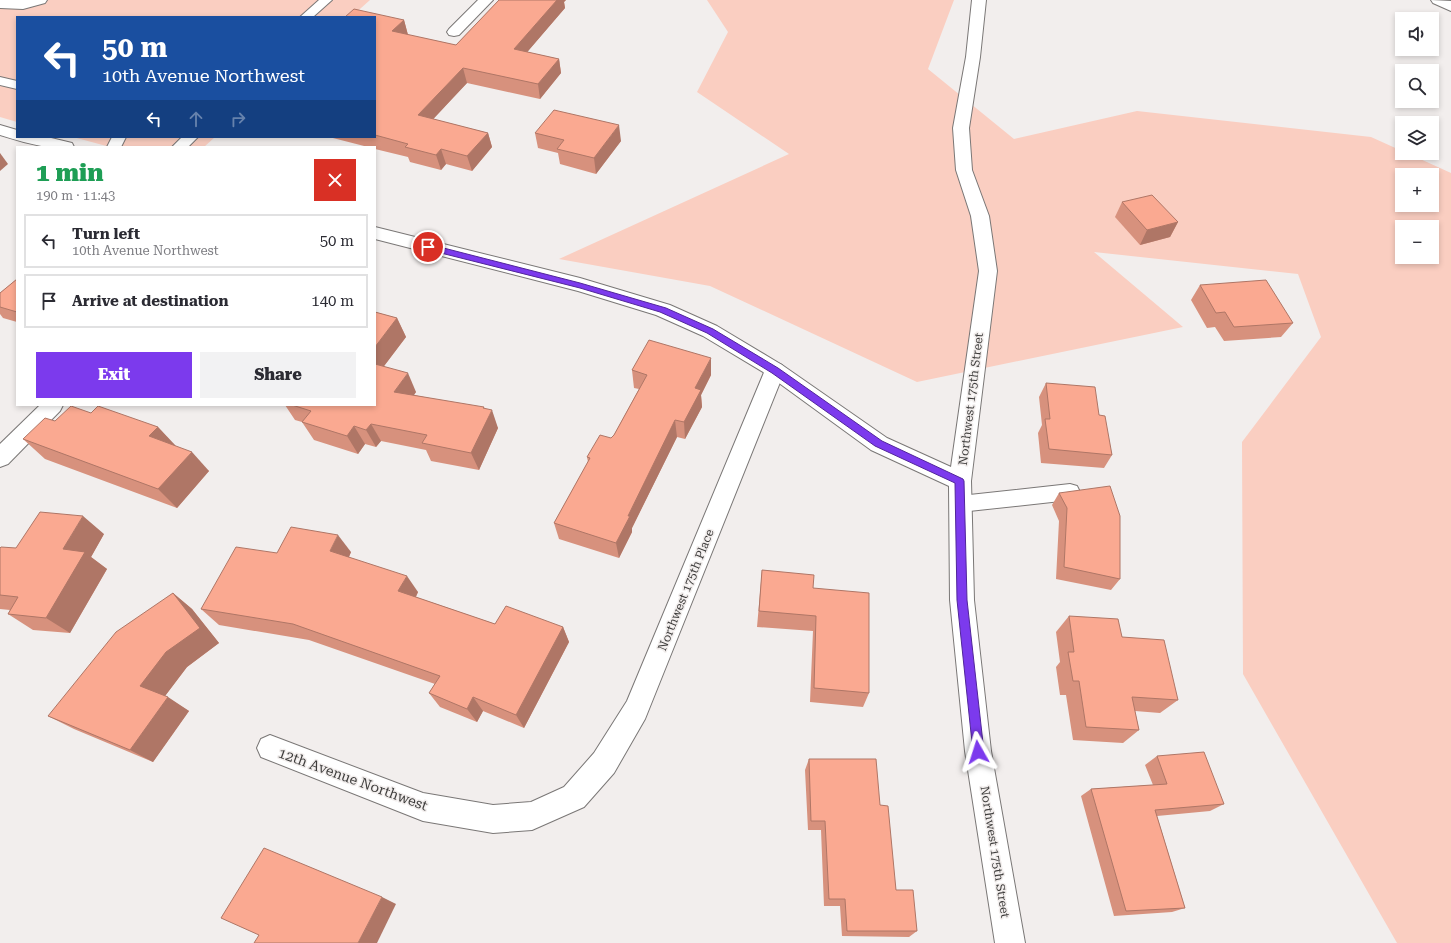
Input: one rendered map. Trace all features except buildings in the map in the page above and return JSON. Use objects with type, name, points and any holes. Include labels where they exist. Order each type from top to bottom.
[{"type":"street","points":[[454,32],[486,0]]},
{"type":"street","name":"Northwest 175th Street","points":[[979,0],[973,57],[961,128],[964,170],[980,216],[988,271],[960,481],[962,600],[977,744],[1010,943]]},
{"type":"street","points":[[1438,0],[1451,7]]},
{"type":"street","points":[[0,130],[16,134]]},
{"type":"street","points":[[31,138],[62,146]]},
{"type":"street","points":[[376,233],[580,285],[663,310],[710,331],[775,370],[878,444],[960,481]]},
{"type":"street","name":"Northwest 175th Place","points":[[574,797],[604,763],[636,710],[775,370]]},
{"type":"street","points":[[0,458],[52,406]]},
{"type":"street","name":"12th Avenue Northwest","points":[[270,748],[423,806],[493,819],[532,816],[574,797]]},
{"type":"lane","points":[[0,1],[23,5],[41,0]]},
{"type":"lane","points":[[307,16],[326,0]]},
{"type":"lane","points":[[0,81],[16,85]]},
{"type":"lane","points":[[180,146],[190,138]]},
{"type":"lane","points":[[960,504],[1070,492]]},
{"type":"shaded area","points":[[0,0],[370,0],[352,16],[16,16],[16,122],[0,117]]},
{"type":"shaded area","points":[[707,0],[954,0],[928,69],[1014,139],[1137,111],[1371,137],[1395,148],[1395,160],[1422,160],[1451,173],[1451,943],[1397,943],[1243,674],[1242,442],[1321,337],[1298,274],[1094,252],[1183,327],[917,382],[710,286],[559,259],[789,154],[697,92],[728,32]]},
{"type":"shaded area","points":[[77,138],[214,138],[205,146],[106,146]]},
{"type":"route","points":[[428,247],[580,285],[663,310],[710,331],[775,370],[878,444],[960,481],[962,600],[978,752]]}]
